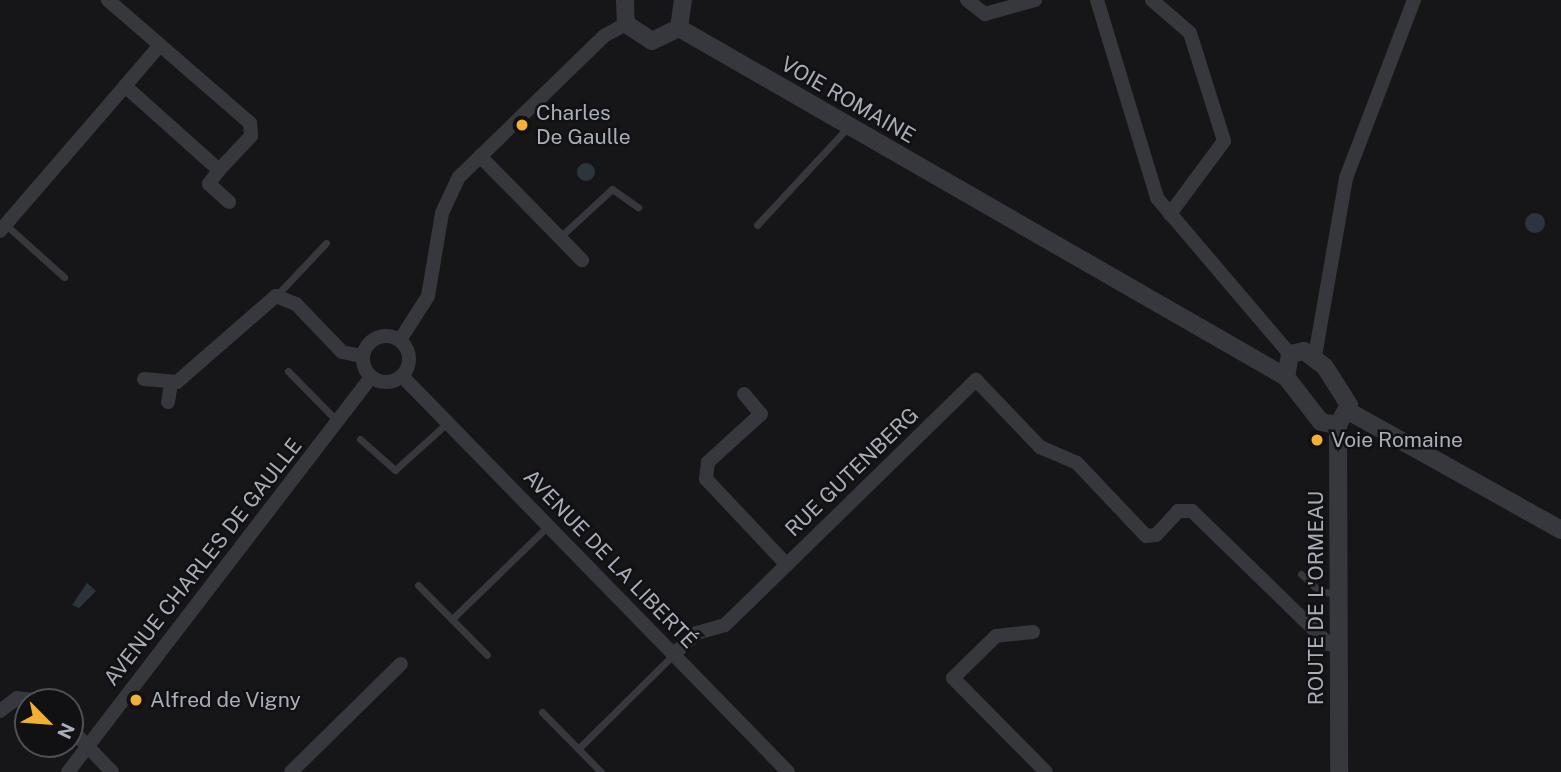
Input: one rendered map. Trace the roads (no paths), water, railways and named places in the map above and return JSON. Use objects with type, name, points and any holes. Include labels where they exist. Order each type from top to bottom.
[{"type":"street","points":[[108,0],[254,129],[209,184],[229,202]]},
{"type":"street","points":[[625,0],[626,24]]},
{"type":"street","points":[[626,24],[652,41],[679,28],[683,0]]},
{"type":"street","points":[[967,0],[985,14],[1035,0]]},
{"type":"street","points":[[1097,0],[1157,198],[1290,354],[1315,356]]},
{"type":"street","points":[[1152,0],[1190,33],[1224,141],[1170,214]]},
{"type":"street","points":[[1344,418],[1315,356],[1346,178],[1414,0]]},
{"type":"street","points":[[400,340],[428,296],[447,197],[480,156],[604,36],[626,24]]},
{"type":"street","name":"VOIE ROMAINE","points":[[679,28],[1286,377]]},
{"type":"street","points":[[3,228],[160,45]]},
{"type":"street","points":[[125,86],[219,170]]},
{"type":"street","points":[[480,156],[582,260]]},
{"type":"street","points":[[168,402],[171,384],[276,296],[296,304],[342,352],[363,356]]},
{"type":"street","points":[[363,356],[375,338],[400,340]]},
{"type":"street","points":[[363,356],[372,377],[386,382],[402,376],[410,361],[400,340]]},
{"type":"street","points":[[1290,354],[1286,377],[1321,422],[1344,418],[1561,530]]},
{"type":"street","name":"AVENUE DE LA LIBERTÉ","points":[[402,376],[788,772]]},
{"type":"street","name":"AVENUE CHARLES DE GAULLE","points":[[68,772],[372,377]]},
{"type":"street","points":[[144,379],[171,384]]},
{"type":"street","name":"RUE GUTENBERG","points":[[673,654],[697,633],[725,625],[976,380],[1052,455],[1077,463],[1146,536],[1156,535],[1178,512],[1192,511],[1329,644],[1338,645]]},
{"type":"street","points":[[744,394],[761,414],[708,462],[706,480],[786,565]]},
{"type":"street","name":"ROUTE DE L'ORMEAU","points":[[1339,772],[1338,594],[1344,418]]},
{"type":"street","points":[[1033,632],[996,635],[953,678],[1046,772]]},
{"type":"street","points":[[291,772],[401,664]]},
{"type":"street","points":[[0,711],[14,700]]},
{"type":"street","points":[[84,744],[112,772]]},
{"type":"lane","points":[[757,225],[849,127]]},
{"type":"lane","points":[[560,238],[612,189],[638,207]]},
{"type":"lane","points":[[3,228],[64,277]]},
{"type":"lane","points":[[276,296],[326,243]]},
{"type":"lane","points":[[288,371],[337,422]]},
{"type":"lane","points":[[360,439],[395,470],[447,422]]},
{"type":"lane","points":[[452,620],[548,526]]},
{"type":"lane","points":[[1301,574],[1319,592],[1338,594]]},
{"type":"lane","points":[[418,585],[487,655]]},
{"type":"lane","points":[[578,749],[673,654]]},
{"type":"lane","points":[[542,712],[601,772]]},
{"type":"place","name":"Charles De Gaulle","points":[[522,125]]},
{"type":"place","name":"Voie Romaine","points":[[1317,440]]},
{"type":"place","name":"Alfred de Vigny","points":[[136,700]]}]
